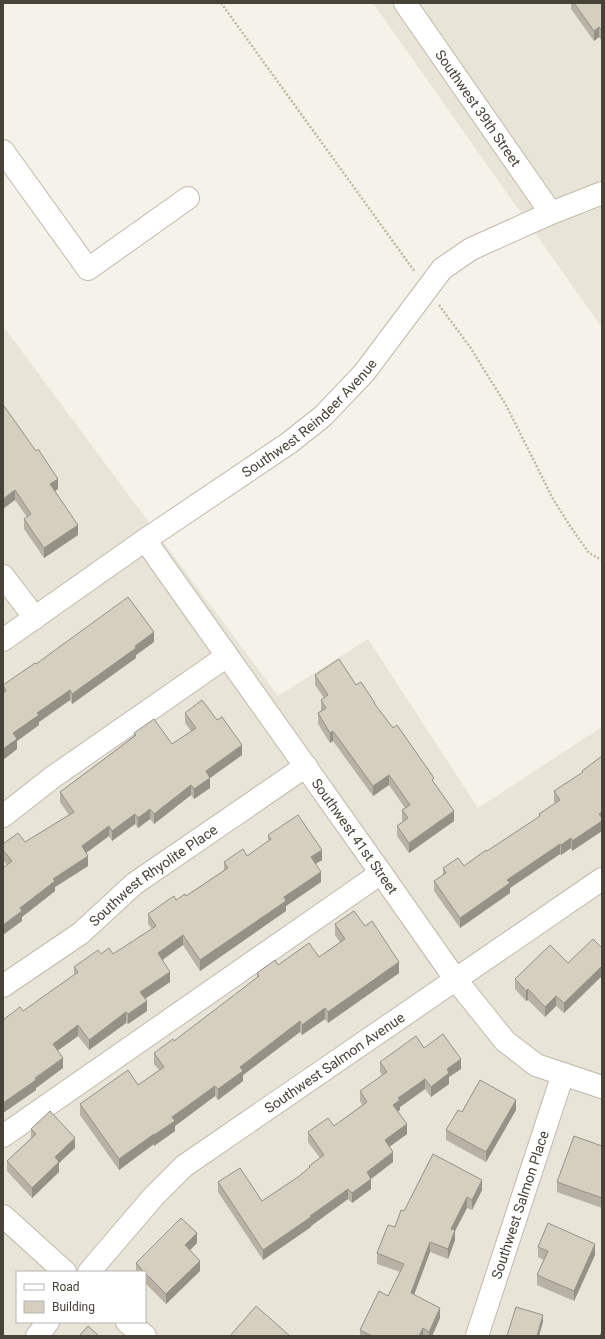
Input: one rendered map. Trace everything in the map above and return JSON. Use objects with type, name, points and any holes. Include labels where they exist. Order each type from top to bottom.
[{"type":"street","name":"Southwest 39th Street","points":[[405,3],[551,213]]},
{"type":"street","points":[[3,151],[88,269],[188,198]]},
{"type":"street","name":"Southwest Reindeer Avenue","points":[[3,640],[145,540],[290,443],[323,416],[364,373],[442,269],[471,249],[551,213],[602,194]]},
{"type":"street","name":"Southwest 41st Street","points":[[145,540],[456,980],[505,1041],[536,1065],[602,1088]]},
{"type":"street","points":[[3,576],[35,618]]},
{"type":"street","points":[[3,816],[53,777],[227,656]]},
{"type":"street","name":"Southwest Rhyolite Place","points":[[3,986],[81,933],[134,884],[306,766]]},
{"type":"street","points":[[3,1136],[381,873]]},
{"type":"street","name":"Southwest Salmon Avenue","points":[[90,1271],[154,1196],[184,1166],[218,1141],[602,879]]},
{"type":"street","name":"Southwest Salmon Place","points":[[477,1336],[563,1074]]},
{"type":"street","points":[[3,1216],[64,1271]]},
{"type":"street","points":[[37,1336],[47,1323]]},
{"type":"street","points":[[128,1323],[145,1336]]},
{"type":"shaded area","points":[[373,3],[602,3],[602,328]]},
{"type":"shaded area","points":[[3,326],[278,696],[368,639],[478,808],[602,727],[602,1336],[3,1336]]},
{"type":"building","points":[[574,3],[602,3],[602,31],[599,27],[594,31]]},
{"type":"building","points":[[4,406],[36,451],[38,449],[58,479],[50,484],[78,525],[44,548],[24,519],[31,514],[15,490],[3,499]]},
{"type":"building","points":[[128,597],[154,632],[135,646],[136,648],[72,694],[70,690],[37,713],[39,715],[13,733],[17,739],[3,749],[3,693],[6,691],[3,685],[35,663],[36,664]]},
{"type":"building","points":[[339,659],[356,685],[361,682],[374,703],[393,728],[397,725],[434,778],[432,780],[454,811],[409,843],[397,826],[408,818],[402,810],[410,805],[389,775],[373,786],[333,731],[330,733],[318,713],[326,708],[321,700],[328,695],[315,675]]},
{"type":"building","points":[[202,700],[217,720],[222,717],[242,745],[206,771],[210,778],[194,789],[191,785],[154,814],[150,809],[138,818],[135,814],[112,831],[109,826],[82,846],[88,856],[53,879],[55,881],[20,908],[22,911],[3,925],[3,868],[12,861],[3,850],[3,844],[18,833],[25,842],[74,812],[60,792],[136,735],[134,733],[154,719],[172,744],[196,728],[185,713]]},
{"type":"building","points":[[602,756],[602,812],[599,814],[602,821],[572,841],[571,838],[561,845],[560,844],[507,880],[510,883],[460,918],[434,881],[446,873],[443,868],[458,858],[464,866],[486,850],[487,851],[540,816],[539,814],[560,800],[554,791],[583,772],[582,771]]},
{"type":"building","points":[[298,815],[322,850],[311,857],[321,872],[284,897],[286,901],[200,960],[183,935],[158,953],[170,972],[140,992],[147,1001],[128,1014],[126,1012],[89,1040],[78,1025],[53,1044],[63,1058],[35,1078],[36,1080],[3,1103],[3,1020],[20,1007],[23,1011],[78,972],[74,967],[98,950],[101,954],[109,948],[113,954],[156,926],[148,914],[174,896],[176,900],[185,894],[186,896],[228,868],[224,862],[243,849],[247,856],[271,839],[268,835]]},
{"type":"building","points":[[354,911],[365,926],[372,921],[399,962],[328,1012],[325,1008],[302,1025],[300,1021],[240,1067],[243,1071],[218,1089],[215,1086],[172,1117],[175,1121],[119,1159],[80,1104],[128,1070],[138,1085],[164,1067],[154,1053],[173,1039],[174,1041],[259,976],[257,973],[275,960],[278,965],[309,943],[319,957],[345,939],[335,924]]},
{"type":"building","points":[[593,939],[602,948],[602,966],[564,1003],[556,996],[545,1007],[528,989],[526,991],[515,979],[550,945],[568,963]]},
{"type":"building","points":[[443,1034],[461,1059],[447,1069],[449,1073],[431,1087],[425,1079],[398,1098],[400,1100],[393,1105],[407,1124],[385,1140],[393,1152],[367,1172],[371,1179],[352,1193],[348,1189],[263,1250],[218,1182],[240,1168],[262,1201],[298,1177],[310,1167],[309,1166],[324,1155],[308,1132],[328,1118],[334,1126],[367,1102],[360,1091],[387,1072],[380,1062],[416,1036],[424,1048]]},
{"type":"building","points":[[480,1080],[516,1100],[486,1152],[446,1130],[458,1110],[462,1112]]},
{"type":"building","points":[[50,1111],[75,1138],[55,1157],[59,1162],[32,1188],[7,1161],[36,1134],[31,1129]]},
{"type":"building","points":[[574,1136],[602,1146],[602,1198],[557,1182]]},
{"type":"building","points":[[433,1154],[482,1180],[472,1200],[467,1197],[451,1229],[455,1230],[448,1249],[430,1242],[411,1293],[440,1308],[429,1332],[423,1328],[419,1336],[372,1336],[360,1330],[379,1291],[388,1296],[404,1264],[377,1253],[388,1225],[395,1227],[401,1210],[404,1211]]},
{"type":"building","points":[[181,1218],[197,1233],[185,1245],[200,1261],[166,1294],[146,1274],[146,1271],[143,1271],[136,1263]]},
{"type":"building","points":[[548,1223],[595,1244],[574,1291],[537,1275],[548,1251],[538,1247]]},
{"type":"building","points":[[256,1306],[290,1336],[230,1336]]},
{"type":"building","points":[[516,1307],[543,1315],[537,1336],[507,1336]]},
{"type":"building","points":[[88,1326],[99,1336],[79,1336]]}]
